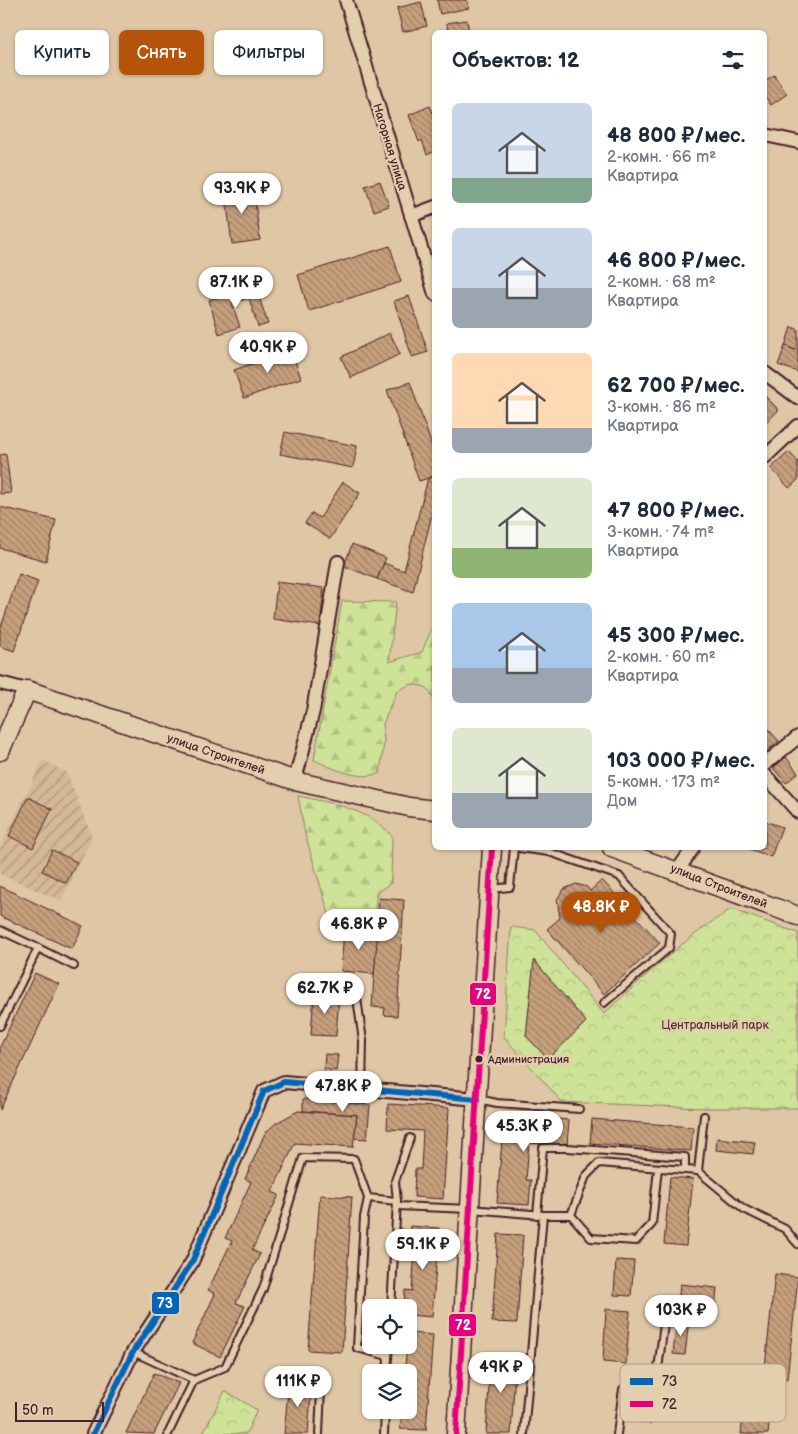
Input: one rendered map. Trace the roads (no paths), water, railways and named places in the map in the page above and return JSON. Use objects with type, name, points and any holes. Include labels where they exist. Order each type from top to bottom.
[{"type":"main road","name":"улица Строителей","points":[[27,690],[295,780],[409,807],[432,810]]},
{"type":"main road","points":[[0,751],[27,690]]},
{"type":"main road","points":[[456,1434],[492,850]]},
{"type":"main road","name":"улица Строителей","points":[[618,850],[678,870],[798,916]]},
{"type":"street","name":"Нагорная улица","points":[[346,0],[432,284]]},
{"type":"street","points":[[767,135],[798,142]]},
{"type":"street","points":[[411,216],[432,208]]},
{"type":"street","points":[[767,375],[798,398]]},
{"type":"street","points":[[767,455],[797,430]]},
{"type":"street","points":[[295,780],[313,711],[338,562]]},
{"type":"street","name":"улица Строителей","points":[[0,683],[27,690]]},
{"type":"street","points":[[767,762],[798,737]]},
{"type":"street","points":[[767,777],[798,812]]},
{"type":"street","points":[[678,870],[692,850]]},
{"type":"street","points":[[93,1434],[133,1352],[192,1262],[264,1091],[284,1082],[477,1099]]},
{"type":"lane","points":[[490,889],[510,888],[514,850]]},
{"type":"lane","points":[[534,850],[548,852],[618,876],[671,934],[669,948],[604,1003]]},
{"type":"lane","points":[[0,930],[74,966]]},
{"type":"lane","points":[[0,1026],[38,948]]},
{"type":"lane","points":[[357,998],[363,1041],[362,1089]]},
{"type":"lane","points":[[477,1099],[497,1103],[579,1109]]},
{"type":"lane","points":[[698,1171],[704,1116]]},
{"type":"lane","points":[[392,1299],[397,1204],[395,1181],[410,1138]]},
{"type":"lane","points":[[524,1434],[544,1148],[568,1148],[685,1157],[685,1169]]},
{"type":"lane","points":[[168,1434],[194,1380],[225,1367],[242,1333],[263,1289],[303,1158],[354,1159],[368,1198],[364,1217],[357,1348],[388,1356],[388,1364]]},
{"type":"lane","points":[[571,1215],[586,1176],[599,1163],[685,1169],[698,1171],[744,1209],[785,1229],[798,1244]]},
{"type":"lane","points":[[368,1198],[397,1204],[540,1215],[571,1215],[591,1238],[636,1241],[652,1224],[658,1168]]},
{"type":"lane","points":[[659,1364],[664,1324]]},
{"type":"lane","points":[[133,1352],[194,1380]]},
{"type":"lane","points":[[318,1434],[321,1389]]},
{"type":"lane","points":[[617,1434],[620,1412]]},
{"type":"lane","points":[[384,1434],[385,1419]]},
{"type":"place","name":"Администрация","points":[[479,1059]]},
{"type":"park label","name":"Центральный парк","points":[[715,1025]]}]
